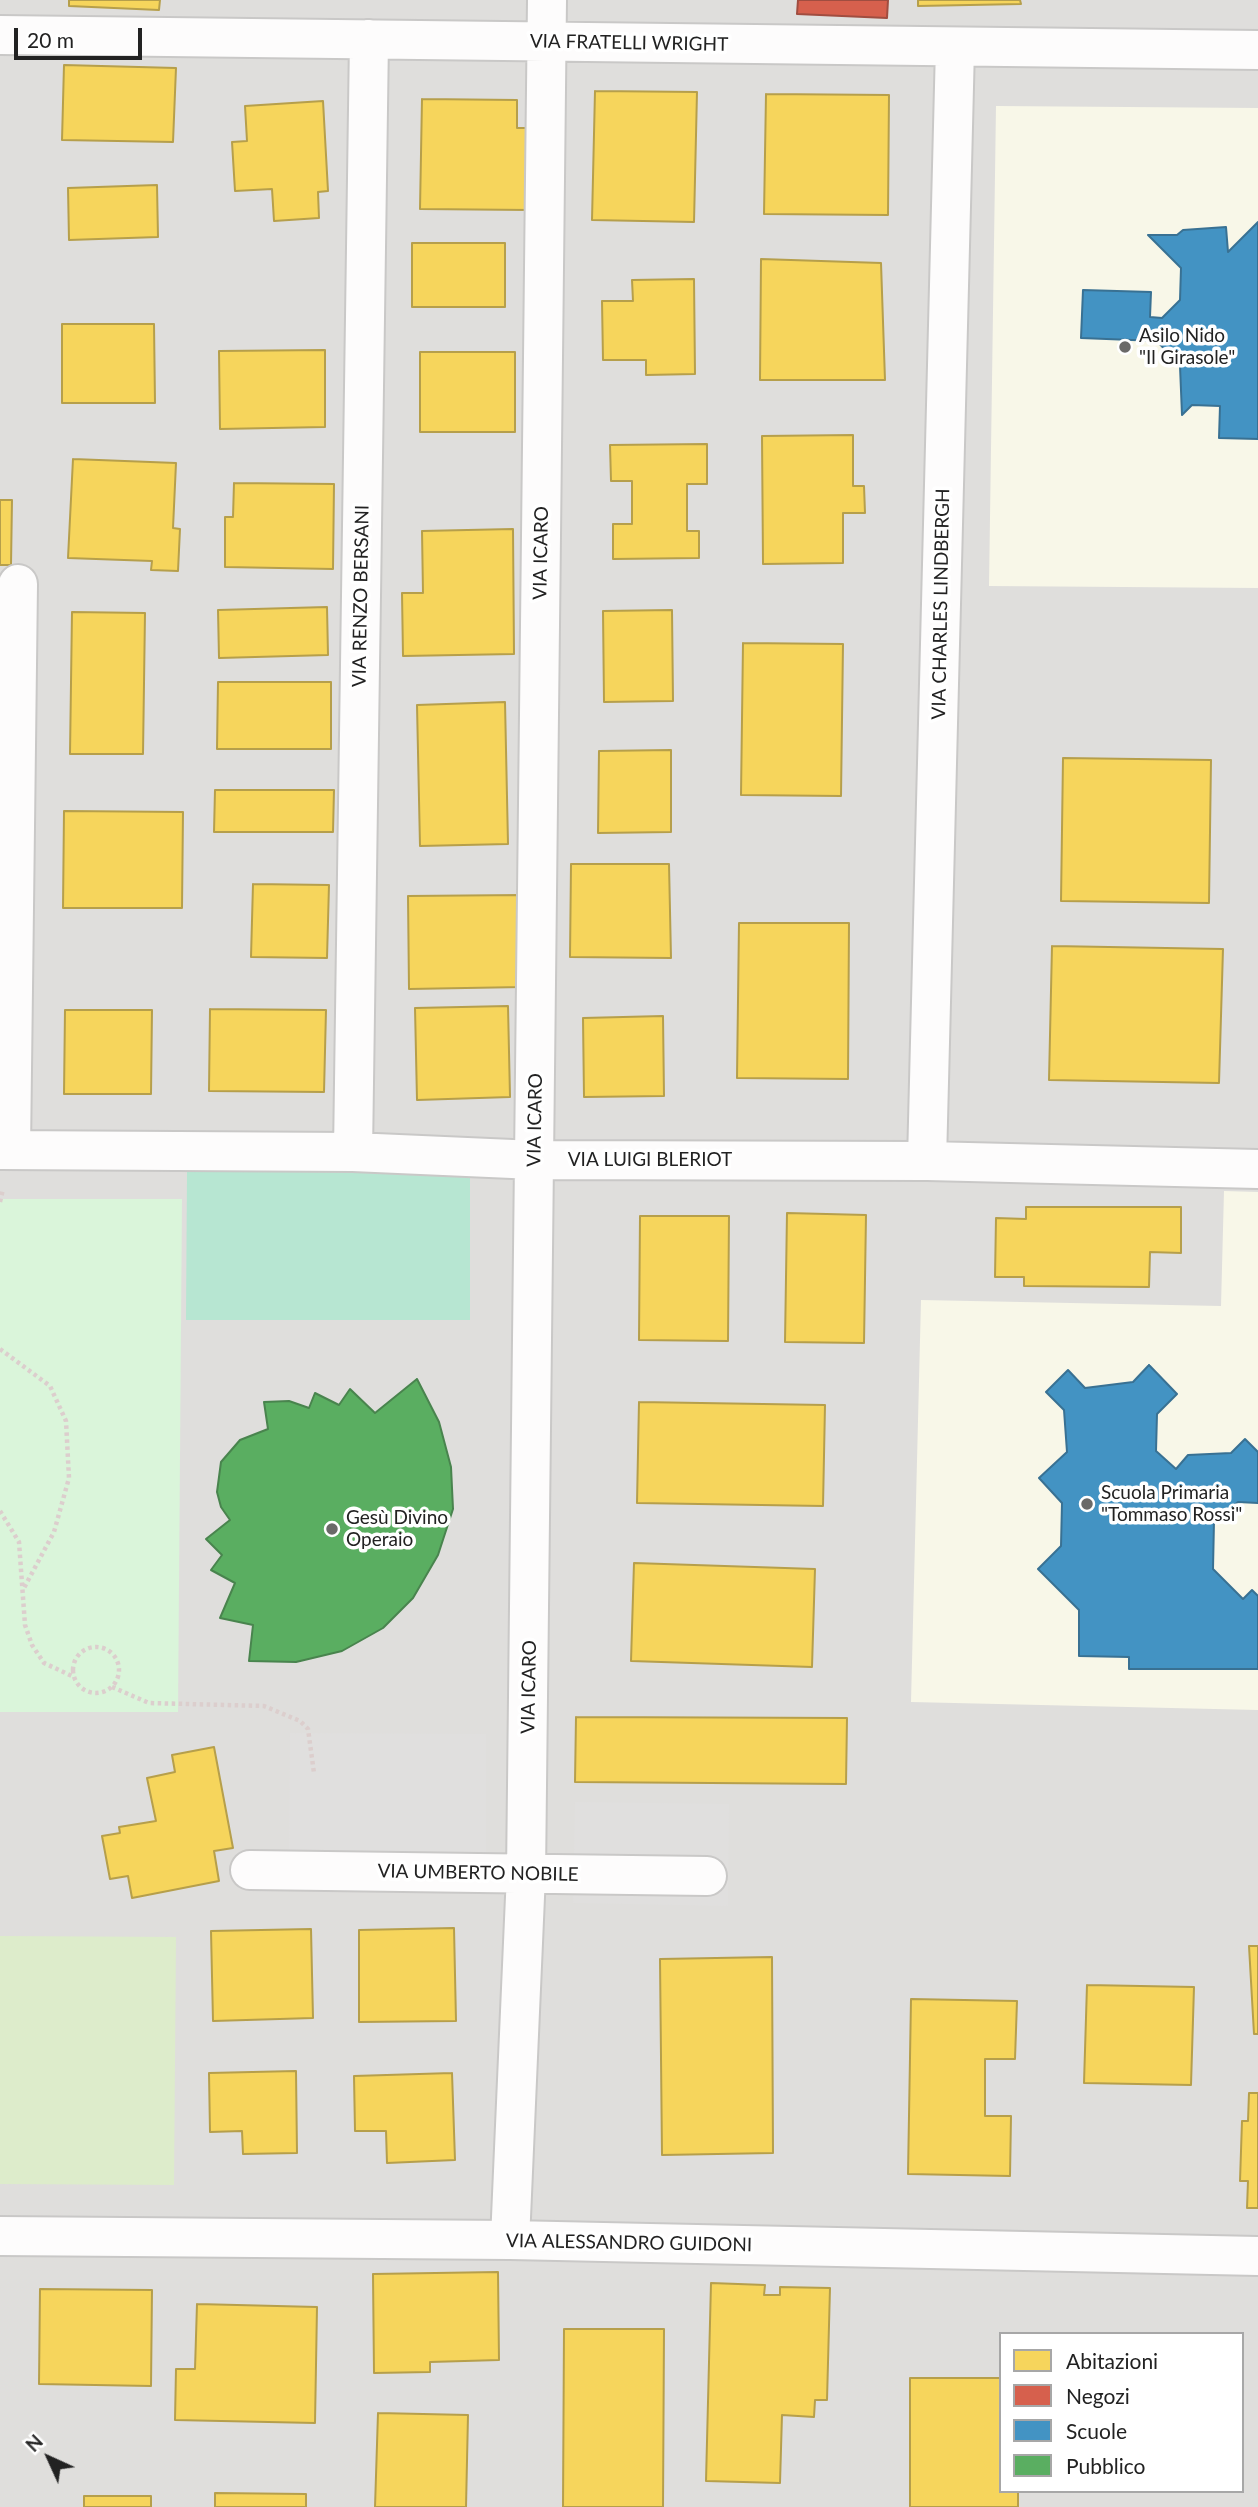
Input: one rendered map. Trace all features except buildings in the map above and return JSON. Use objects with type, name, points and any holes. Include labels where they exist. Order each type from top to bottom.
[{"type":"street","name":"VIA ICARO","points":[[509,2240],[526,1874],[547,0]]},
{"type":"street","name":"VIA FRATELLI WRIGHT","points":[[0,35],[1258,50]]},
{"type":"street","name":"VIA RENZO BERSANI","points":[[353,1152],[369,39]]},
{"type":"street","name":"VIA CHARLES LINDBERGH","points":[[927,1161],[955,47]]},
{"type":"street","points":[[6,1150],[18,584]]},
{"type":"street","name":"VIA LUIGI BLERIOT","points":[[6,1150],[353,1152],[535,1160],[927,1161],[1258,1169]]},
{"type":"street","name":"VIA UMBERTO NOBILE","points":[[250,1870],[707,1876]]},
{"type":"street","name":"VIA ALESSANDRO GUIDONI","points":[[0,2236],[509,2240],[1258,2256]]},
{"type":"path","points":[[0,1350],[50,1386],[66,1421],[69,1478],[54,1532],[24,1588]]},
{"type":"path","points":[[0,1511],[19,1542],[25,1625],[32,1645],[44,1663],[74,1677]]},
{"type":"path","points":[[91,1647],[106,1649],[112,1654],[119,1667],[116,1682],[112,1687],[105,1692],[90,1692],[78,1684],[73,1670],[78,1656],[91,1647]]},
{"type":"path","points":[[112,1687],[149,1703],[264,1706],[300,1721],[308,1729],[314,1773]]},
{"type":"shaded area","points":[[0,0],[1258,0],[1258,2507],[0,2507]]},
{"type":"shaded area","name":"Asilo Nido \"Il Girasole\"","points":[[996,106],[1258,108],[1258,588],[989,586]]},
{"type":"shaded area","name":"Scuola Primaria \"Tommaso Rossi\"","points":[[1224,1191],[1258,1192],[1258,1710],[911,1702],[921,1300],[1221,1306]]},
{"type":"shaded area","points":[[290,1733],[486,1734],[486,1853],[289,1853]]},
{"type":"shaded area","points":[[575,1802],[729,1804],[728,1906],[573,1903]]},
{"type":"green space","points":[[187,1170],[470,1170],[470,1320],[186,1320]]},
{"type":"green space","points":[[0,1199],[182,1199],[178,1712],[0,1712]]},
{"type":"green space","points":[[0,1936],[176,1937],[174,2185],[0,2184]]},
{"type":"place","name":"Asilo Nido \"Il Girasole\"","points":[[1125,347]]},
{"type":"place","name":"Scuola Primaria \"Tommaso Rossi\"","points":[[1087,1504]]},
{"type":"place","name":"Gesù Divino Operaio","points":[[332,1529]]}]
